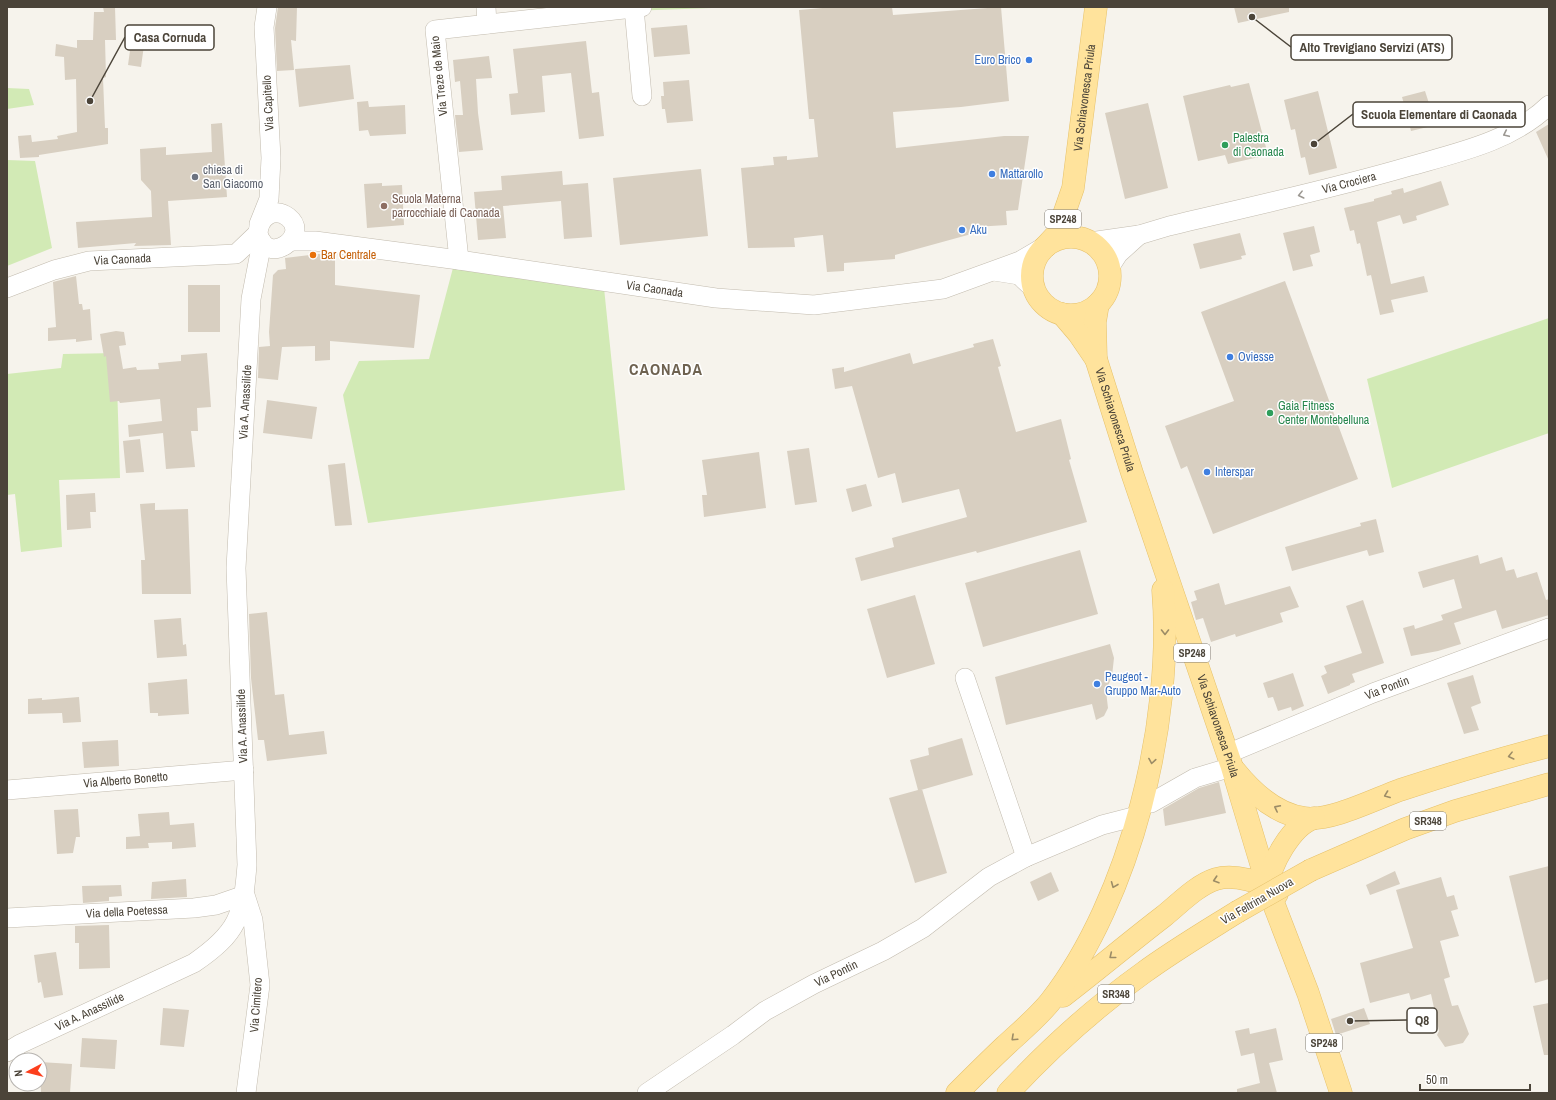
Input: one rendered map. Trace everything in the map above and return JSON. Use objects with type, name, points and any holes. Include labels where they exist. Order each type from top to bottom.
[{"type":"main road","name":"Via Schiavonesca Priula","points":[[1045,246],[1057,234],[1073,188],[1096,7]]},
{"type":"main road","name":"Via Schiavonesca Priula","points":[[1073,188],[1079,226],[1087,240]]},
{"type":"main road","points":[[1068,237],[1087,240],[1105,257],[1109,268],[1109,285],[1098,304],[1086,312],[1073,315],[1062,314],[1047,306],[1039,298],[1034,289],[1032,275],[1033,267],[1036,259],[1045,246],[1055,240],[1068,237]]},
{"type":"main road","name":"Via Schiavonesca Priula","points":[[1096,359],[1095,322],[1098,304]]},
{"type":"main road","name":"Via Schiavonesca Priula","points":[[1062,314],[1080,334],[1096,359],[1158,551],[1229,761],[1268,888]]},
{"type":"main road","points":[[1042,1011],[1069,975],[1093,931],[1122,866],[1150,773],[1159,716],[1163,674],[1165,615],[1158,551]]},
{"type":"main road","points":[[1268,888],[1269,876],[1274,864],[1287,843],[1304,822],[1314,818],[1348,810],[1484,763],[1549,746]]},
{"type":"main road","points":[[1229,761],[1249,788],[1266,802],[1293,815],[1305,818],[1314,818]]},
{"type":"main road","points":[[1229,761],[1274,864],[1295,924],[1306,986]]},
{"type":"main road","name":"Via Feltrina Nuova","points":[[1008,1093],[1100,1006],[1143,973],[1237,912],[1311,870],[1405,829],[1455,811],[1549,784]]},
{"type":"main road","points":[[957,1093],[1042,1011],[1185,898],[1208,883],[1220,878],[1230,877],[1249,880],[1276,893],[1280,899],[1306,986]]},
{"type":"main road","name":"SP248","points":[[1306,986],[1341,1093]]},
{"type":"street","name":"Via Capitello","points":[[267,7],[264,28],[271,158],[284,225]]},
{"type":"street","points":[[629,8],[642,96]]},
{"type":"street","name":"Via Treze de Maio","points":[[459,260],[435,30],[486,15],[629,8]]},
{"type":"street","name":"Via Crociera","points":[[1087,240],[1139,235],[1169,226],[1366,179],[1490,142],[1520,128],[1549,105]]},
{"type":"street","name":"Via Caonada","points":[[7,288],[54,270],[89,261],[236,254],[260,236],[264,217],[272,213],[284,225],[315,241],[459,260],[716,298],[814,305],[944,289],[1020,260],[1045,246]]},
{"type":"street","name":"Via Caonada","points":[[260,236],[268,247],[276,249],[284,225]]},
{"type":"street","points":[[258,263],[270,253],[284,225]]},
{"type":"street","name":"Via Crociera","points":[[1109,268],[1118,254],[1139,235]]},
{"type":"street","name":"Via A. Anassilide","points":[[7,1052],[20,1044],[194,963],[216,948],[228,935],[236,922],[245,895],[247,865],[236,568],[251,299],[258,263],[260,236]]},
{"type":"street","name":"Via Caonada","points":[[993,271],[1019,275],[1034,289]]},
{"type":"street","name":"Via Pontin","points":[[647,1093],[733,1035],[765,1011],[814,984],[883,951],[923,928],[989,877],[1026,857],[1139,810],[1195,778],[1229,761],[1380,690],[1549,628]]},
{"type":"street","points":[[965,678],[1026,857]]},
{"type":"street","name":"Via Alberto Bonetto","points":[[7,790],[244,770]]},
{"type":"street","name":"Via della Poetessa","points":[[7,918],[194,908],[216,905],[245,895]]},
{"type":"street","name":"Via Cimitero","points":[[245,895],[253,920],[260,984],[246,1093]]},
{"type":"green space","points":[[629,7],[711,7],[712,8],[629,11]]},
{"type":"green space","points":[[7,88],[29,89],[34,105],[7,109]]},
{"type":"green space","points":[[7,160],[35,161],[52,248],[7,266]]},
{"type":"green space","points":[[454,264],[604,288],[625,490],[368,523],[343,395],[359,361],[429,359]]},
{"type":"green space","points":[[1549,318],[1549,433],[1392,488],[1367,379]]},
{"type":"green space","points":[[116,353],[120,478],[59,480],[62,547],[21,552],[15,494],[7,495],[7,374],[61,368],[63,354]]},
{"type":"building","points":[[103,7],[115,7],[116,40],[105,40],[106,77],[103,78],[105,128],[108,128],[108,144],[39,155],[39,157],[20,158],[18,136],[31,135],[32,142],[58,139],[57,136],[77,132],[76,79],[65,80],[64,57],[55,56],[56,44],[77,48],[77,40],[93,40],[94,12],[104,12]]},
{"type":"building","points":[[278,7],[297,7],[296,41],[291,40],[294,70],[277,71],[275,28]]},
{"type":"building","points":[[834,7],[892,7],[893,15],[1001,7],[1009,101],[961,107],[893,112],[896,148],[1004,136],[1029,136],[1018,210],[1006,211],[1007,225],[974,227],[975,233],[895,255],[895,259],[844,263],[844,271],[827,272],[823,235],[794,238],[795,247],[748,248],[741,168],[774,165],[773,157],[787,156],[787,160],[818,157],[814,119],[809,119],[799,10]]},
{"type":"building","points":[[1234,7],[1289,7],[1289,12],[1238,23]]},
{"type":"building","points":[[687,25],[690,54],[654,57],[651,28]]},
{"type":"building","points":[[132,36],[145,38],[141,67],[128,65]]},
{"type":"building","points":[[586,41],[592,93],[599,92],[604,136],[579,139],[571,73],[542,76],[545,112],[511,115],[509,94],[518,93],[513,49]]},
{"type":"building","points":[[489,56],[492,78],[476,79],[478,113],[483,150],[459,152],[455,115],[463,115],[460,81],[455,82],[453,60]]},
{"type":"building","points":[[350,65],[354,99],[299,107],[295,69]]},
{"type":"building","points":[[689,80],[693,121],[667,123],[665,109],[662,109],[661,96],[664,96],[663,82]]},
{"type":"building","points":[[1249,83],[1268,155],[1228,164],[1225,155],[1198,161],[1183,96],[1230,85],[1231,87]]},
{"type":"building","points":[[1318,91],[1337,168],[1309,175],[1305,157],[1301,158],[1295,129],[1291,130],[1284,100]]},
{"type":"building","points":[[1425,91],[1436,125],[1411,131],[1409,123],[1405,124],[1401,112],[1406,111],[1402,97]]},
{"type":"building","points":[[368,101],[369,107],[405,105],[406,134],[370,136],[368,130],[359,131],[357,102]]},
{"type":"building","points":[[1148,103],[1168,188],[1125,199],[1105,113]]},
{"type":"building","points":[[222,123],[227,197],[168,201],[171,245],[134,246],[136,243],[78,248],[76,222],[152,217],[151,191],[141,180],[140,149],[166,147],[166,155],[212,152],[211,124]]},
{"type":"building","points":[[1549,124],[1549,161],[1536,132]]},
{"type":"building","points":[[701,169],[708,236],[620,245],[613,178]]},
{"type":"building","points":[[562,171],[563,185],[588,183],[592,237],[564,239],[561,201],[503,206],[506,238],[478,240],[474,192],[502,190],[501,176]]},
{"type":"building","points":[[1441,181],[1449,205],[1416,216],[1417,220],[1403,224],[1400,215],[1377,222],[1391,284],[1424,276],[1428,292],[1391,300],[1394,312],[1380,315],[1371,275],[1367,276],[1360,243],[1357,244],[1354,230],[1350,231],[1344,208],[1374,201],[1374,199],[1392,194],[1391,191],[1403,188],[1404,193]]},
{"type":"building","name":"Scuola Materna parrocchiale di Caonada","points":[[382,183],[382,186],[402,185],[404,225],[367,228],[364,184]]},
{"type":"building","points":[[1314,226],[1320,252],[1310,255],[1313,266],[1293,271],[1283,233]]},
{"type":"building","points":[[1240,233],[1246,255],[1241,256],[1242,259],[1200,269],[1193,244]]},
{"type":"building","points":[[318,254],[335,255],[335,285],[420,295],[414,348],[330,341],[330,360],[315,361],[315,346],[282,347],[278,380],[258,378],[259,347],[270,346],[269,332],[273,275],[278,270],[286,269],[285,258]]},
{"type":"building","points":[[76,276],[79,304],[82,304],[83,310],[90,309],[92,340],[76,342],[76,339],[48,341],[48,328],[56,327],[53,282]]},
{"type":"building","points":[[1285,281],[1358,479],[1213,534],[1187,466],[1181,469],[1165,426],[1234,401],[1201,312]]},
{"type":"building","points":[[188,285],[220,285],[220,332],[188,332]]},
{"type":"building","points":[[116,331],[124,332],[126,345],[119,346],[123,369],[136,367],[137,370],[159,369],[158,363],[181,361],[181,355],[207,353],[211,407],[197,408],[198,431],[191,431],[195,467],[166,469],[163,433],[129,437],[128,425],[162,421],[160,399],[120,403],[119,401],[110,402],[106,356],[104,357],[100,334]]},
{"type":"building","points":[[993,339],[1001,366],[998,367],[1016,432],[1061,419],[1071,459],[1069,460],[1087,522],[977,553],[976,551],[861,581],[855,558],[894,547],[892,538],[967,517],[959,489],[902,503],[895,473],[878,478],[852,386],[835,389],[832,369],[844,367],[844,372],[910,353],[913,364],[974,347],[973,344]]},
{"type":"building","points":[[267,400],[317,407],[312,439],[263,433]]},
{"type":"building","points":[[140,439],[144,472],[126,473],[123,441]]},
{"type":"building","points":[[809,448],[817,502],[795,505],[787,451]]},
{"type":"building","points":[[759,452],[766,508],[704,517],[702,495],[707,495],[702,460]]},
{"type":"building","points":[[345,463],[352,525],[335,526],[328,465]]},
{"type":"building","points":[[866,484],[872,506],[852,512],[846,489]]},
{"type":"building","points":[[95,493],[96,512],[90,512],[91,528],[67,530],[66,495]]},
{"type":"building","points":[[155,503],[155,510],[188,509],[191,594],[142,594],[141,560],[145,560],[140,504]]},
{"type":"building","points":[[1376,519],[1384,552],[1369,556],[1367,550],[1292,571],[1285,547],[1361,526],[1360,523]]},
{"type":"building","points":[[1080,550],[1098,614],[983,647],[965,583]]},
{"type":"building","points":[[1478,555],[1480,564],[1502,557],[1506,571],[1514,569],[1517,578],[1537,572],[1546,600],[1549,599],[1549,615],[1502,629],[1496,610],[1454,623],[1461,644],[1438,651],[1411,656],[1403,628],[1414,625],[1415,629],[1443,620],[1441,615],[1462,608],[1454,579],[1423,588],[1418,572]]},
{"type":"building","points":[[1219,583],[1225,605],[1290,586],[1299,607],[1280,613],[1283,622],[1236,637],[1235,634],[1211,642],[1203,618],[1196,620],[1191,602],[1197,600],[1194,591]]},
{"type":"building","points":[[915,595],[935,664],[887,678],[867,609]]},
{"type":"building","points":[[1363,600],[1384,663],[1352,674],[1355,682],[1328,694],[1321,676],[1327,673],[1324,666],[1362,653],[1346,606]]},
{"type":"building","points":[[267,612],[275,695],[284,694],[289,735],[324,731],[327,754],[267,761],[264,740],[258,740],[251,678],[249,614]]},
{"type":"building","points":[[181,618],[183,645],[186,644],[187,656],[157,658],[154,620]]},
{"type":"building","points":[[1110,644],[1114,658],[1112,676],[1106,691],[1108,708],[1104,716],[1096,720],[1092,704],[1006,725],[995,677]]},
{"type":"building","points":[[1293,673],[1304,706],[1292,711],[1291,707],[1278,711],[1273,697],[1268,698],[1263,683]]},
{"type":"building","points":[[1473,675],[1481,703],[1471,707],[1479,730],[1464,734],[1447,683]]},
{"type":"building","points":[[187,679],[189,714],[158,716],[158,713],[150,713],[148,683]]},
{"type":"building","points":[[79,697],[81,722],[63,723],[62,713],[28,714],[28,699],[42,698],[42,700]]},
{"type":"building","points":[[962,738],[973,775],[922,790],[947,873],[915,883],[889,798],[918,790],[910,760],[929,755],[928,748]]},
{"type":"building","points":[[118,740],[119,766],[84,768],[82,742]]},
{"type":"building","points":[[1219,782],[1226,813],[1165,826],[1163,809],[1199,788]]},
{"type":"building","points":[[78,809],[80,837],[76,837],[73,853],[57,854],[54,810]]},
{"type":"building","points":[[169,812],[170,825],[194,823],[196,847],[172,849],[172,842],[148,843],[149,848],[126,849],[126,837],[140,836],[138,814]]},
{"type":"building","points":[[1549,866],[1549,979],[1535,983],[1509,876]]},
{"type":"building","points":[[1395,871],[1400,884],[1370,895],[1366,885]]},
{"type":"building","points":[[1051,872],[1059,891],[1038,901],[1030,882]]},
{"type":"building","points":[[1441,877],[1447,897],[1454,895],[1458,909],[1451,911],[1459,936],[1440,941],[1450,977],[1444,979],[1452,1006],[1458,1005],[1469,1034],[1463,1043],[1445,1047],[1437,1035],[1439,1031],[1431,994],[1411,1000],[1409,993],[1370,1003],[1360,963],[1413,948],[1396,890]]},
{"type":"building","points":[[186,879],[187,897],[151,899],[152,882]]},
{"type":"building","points":[[121,885],[122,896],[109,897],[109,901],[83,903],[82,886]]},
{"type":"building","points":[[109,925],[110,968],[79,969],[79,943],[75,943],[75,926]]},
{"type":"building","points":[[56,952],[63,995],[44,998],[41,982],[38,983],[34,955]]},
{"type":"building","points":[[1549,1003],[1549,1055],[1544,1055],[1533,1006]]},
{"type":"building","points":[[163,1008],[189,1010],[184,1047],[160,1045]]},
{"type":"building","points":[[1364,1008],[1370,1024],[1336,1035],[1331,1019]]},
{"type":"building","points":[[1249,1028],[1250,1034],[1276,1028],[1283,1060],[1269,1063],[1277,1093],[1237,1093],[1237,1089],[1260,1083],[1254,1053],[1241,1056],[1235,1031]]},
{"type":"building","points":[[82,1038],[117,1040],[115,1069],[80,1067]]},
{"type":"building","points":[[48,1062],[72,1064],[70,1093],[41,1093],[48,1092]]},
{"type":"place","name":"Alto Trevigiano Servizi (ATS)","points":[[1252,17]]},
{"type":"place","name":"Euro Brico","points":[[1029,60]]},
{"type":"place","name":"Casa Cornuda","points":[[90,101]]},
{"type":"place","name":"Scuola Elementare di Caonada","points":[[1314,144]]},
{"type":"place","name":"Palestra di Caonada","points":[[1225,145]]},
{"type":"place","name":"Mattarollo","points":[[992,174]]},
{"type":"place","name":"chiesa di San Giacomo","points":[[195,177]]},
{"type":"place","name":"Scuola Materna parrocchiale di Caonada","points":[[384,206]]},
{"type":"place","name":"Aku","points":[[962,230]]},
{"type":"place","name":"Bar Centrale","points":[[313,255]]},
{"type":"place","name":"Oviesse","points":[[1230,357]]},
{"type":"place","name":"Gaia Fitness Center Montebelluna","points":[[1270,413]]},
{"type":"place","name":"Interspar","points":[[1207,472]]},
{"type":"place","name":"Peugeot - Gruppo Mar-Auto","points":[[1097,684]]},
{"type":"place","name":"Q8","points":[[1350,1021]]},
{"type":"district","name":"CAONADA","points":[[666,369]]}]
